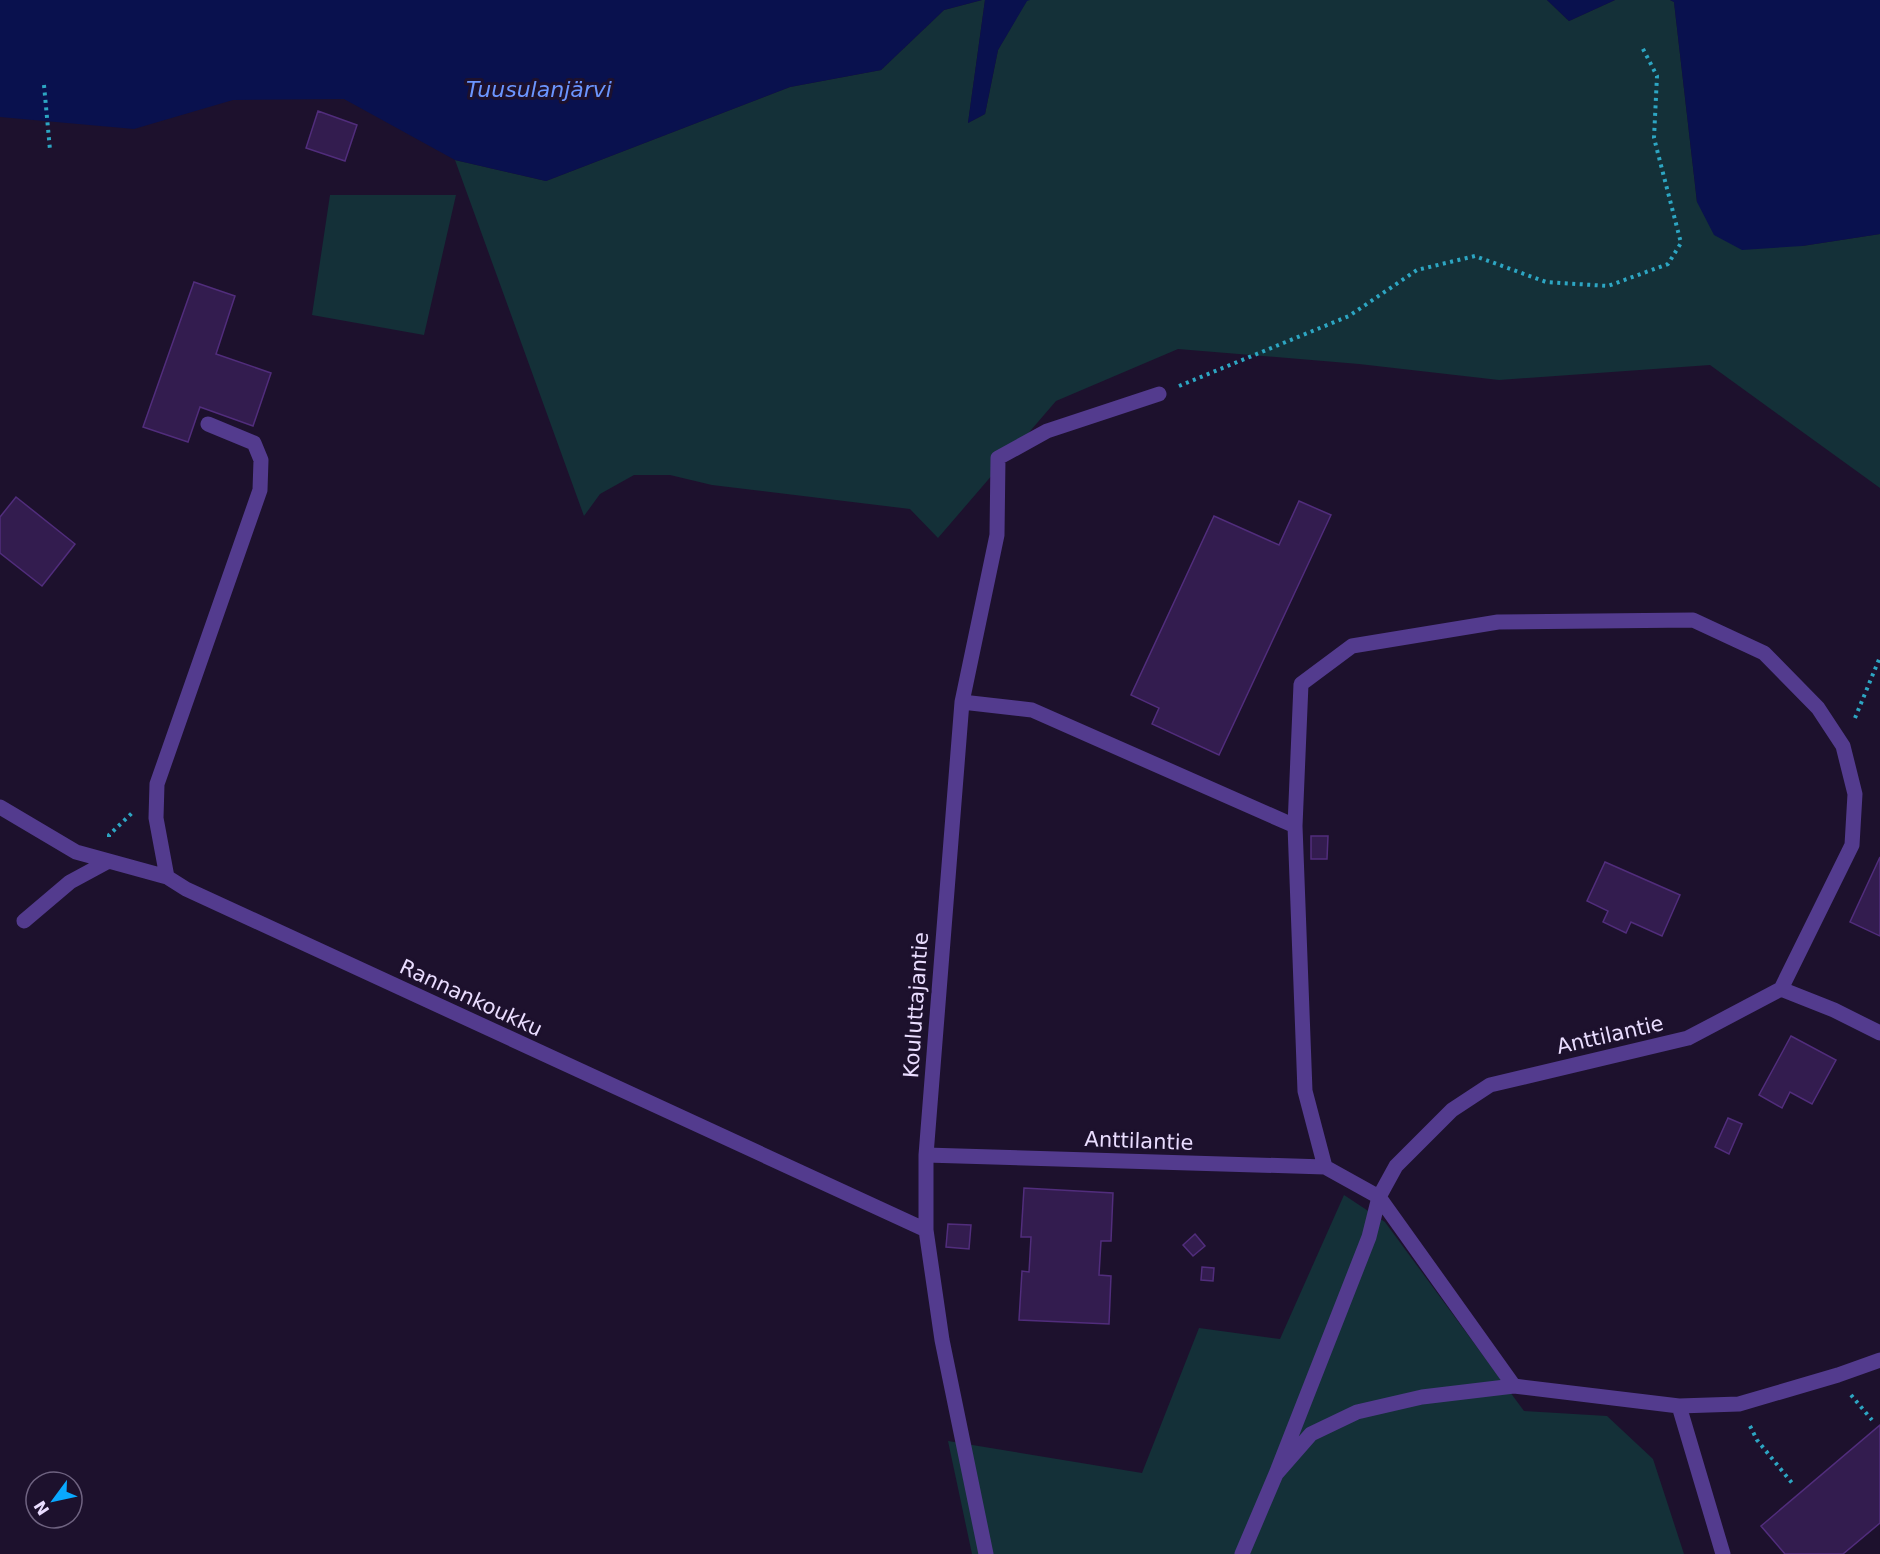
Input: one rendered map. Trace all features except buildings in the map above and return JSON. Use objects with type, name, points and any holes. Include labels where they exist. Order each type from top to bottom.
[{"type":"street","name":"Kouluttajantie","points":[[987,1554],[942,1340],[926,1230],[926,1155],[962,702],[997,535],[998,458],[1047,431],[1160,394]]},
{"type":"street","points":[[167,877],[156,818],[157,784],[260,490],[261,460],[254,443],[208,424]]},
{"type":"street","points":[[1325,1167],[1305,1091],[1295,825],[1301,684],[1352,646],[1498,622],[1693,620],[1764,653],[1818,708],[1843,746],[1855,794],[1852,845],[1781,989],[1834,1010],[1880,1033]]},
{"type":"street","points":[[962,702],[1032,710],[1295,825]]},
{"type":"street","name":"Rannankoukku","points":[[0,807],[75,852],[167,877],[186,889],[926,1230]]},
{"type":"street","points":[[24,921],[70,882],[107,862]]},
{"type":"street","name":"Anttilantie","points":[[1242,1554],[1276,1474],[1369,1237],[1379,1197],[1396,1166],[1452,1110],[1491,1085],[1688,1038],[1781,989]]},
{"type":"street","name":"Anttilantie","points":[[926,1155],[1325,1167],[1379,1197],[1514,1386]]},
{"type":"street","name":"Anttilantie","points":[[1276,1474],[1311,1434],[1357,1413],[1422,1397],[1514,1386],[1678,1406],[1739,1404],[1838,1375],[1880,1360]]},
{"type":"street","points":[[1678,1406],[1723,1554]]},
{"type":"path","points":[[1160,394],[1350,316],[1417,270],[1475,256],[1546,282],[1608,286],[1668,264],[1681,243],[1654,138],[1657,76],[1642,47]]},
{"type":"path","points":[[44,85],[50,150]]},
{"type":"path","points":[[1843,746],[1880,657]]},
{"type":"path","points":[[107,862],[109,835],[132,812],[156,818]]},
{"type":"path","points":[[1739,1404],[1757,1440],[1792,1483]]},
{"type":"shaded area","points":[[985,0],[968,123],[985,114],[998,50],[1027,0],[1547,0],[1569,21],[1615,0],[1670,0],[1674,2],[1697,202],[1802,246],[1880,234],[1880,488],[1710,365],[1499,380],[1359,364],[1178,349],[1056,401],[938,538],[910,509],[712,485],[670,475],[634,475],[600,494],[584,516],[455,160],[546,181],[790,87],[881,70],[944,10]]},
{"type":"shaded area","points":[[330,195],[456,195],[424,335],[312,315]]},
{"type":"shaded area","points":[[1344,1195],[1385,1222],[1524,1411],[1607,1416],[1653,1459],[1684,1554],[972,1554],[948,1441],[1142,1473],[1199,1328],[1280,1339]]},
{"type":"water","name":"Tuusulanjärvi","points":[[0,0],[982,0],[944,10],[881,70],[790,87],[546,181],[455,160],[344,99],[233,100],[134,129],[0,117]]},
{"type":"water","points":[[985,0],[1030,0],[1027,1],[998,50],[985,114],[968,123]]},
{"type":"water","points":[[1547,0],[1615,0],[1569,21]]},
{"type":"water","points":[[1670,0],[1880,0],[1880,234],[1802,246],[1742,250],[1714,235],[1697,202],[1674,2]]}]
